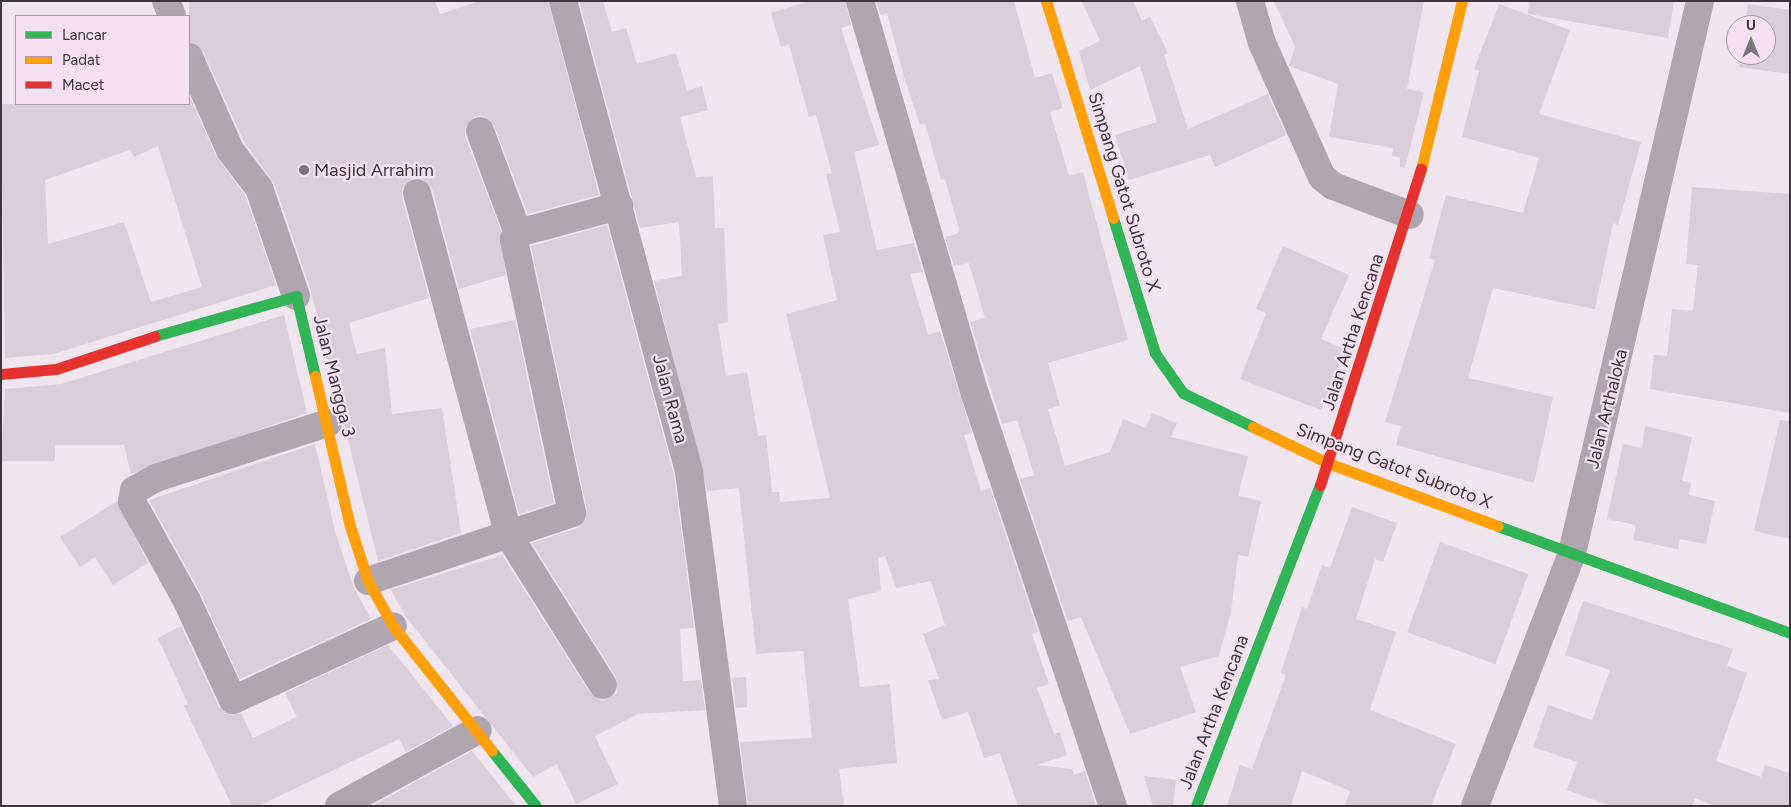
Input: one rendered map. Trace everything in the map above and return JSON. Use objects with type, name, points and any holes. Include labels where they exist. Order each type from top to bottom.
[{"type":"street","points":[[166,1],[172,15]]},
{"type":"street","name":"Jalan Rama","points":[[563,1],[619,206],[695,501],[733,806]]},
{"type":"street","points":[[860,1],[975,394],[1113,806]]},
{"type":"street","name":"Simpang Gatot Subroto X","points":[[1046,1],[1155,353],[1182,393],[1328,463],[1790,633]]},
{"type":"street","points":[[1250,1],[1262,43],[1322,177],[1333,186],[1410,215]]},
{"type":"street","name":"Jalan Artha Kencana","points":[[1196,806],[1328,463],[1410,215],[1462,1]]},
{"type":"street","name":"Jalan Arthaloka","points":[[1474,806],[1572,553],[1700,1]]},
{"type":"street","points":[[190,59],[230,150],[259,188],[296,296]]},
{"type":"street","points":[[368,581],[565,518],[572,509],[513,250],[518,233],[480,131]]},
{"type":"street","points":[[416,193],[509,536],[602,685]]},
{"type":"street","points":[[518,233],[619,206]]},
{"type":"street","name":"Jalan Mangga 3","points":[[1,374],[56,369],[194,323],[296,296],[328,423],[350,526],[368,581],[393,626],[478,730],[536,806]]},
{"type":"street","points":[[328,423],[156,478],[134,490],[132,502],[187,602],[233,700],[393,626]]},
{"type":"street","points":[[339,806],[478,730]]},
{"type":"building","points":[[189,1],[435,1],[440,14],[480,1],[548,1],[599,195],[528,214],[494,125],[483,116],[474,117],[465,128],[465,136],[501,231],[506,275],[459,289],[432,188],[421,178],[412,178],[402,189],[402,197],[429,298],[349,323],[357,354],[385,348],[392,414],[442,408],[461,533],[378,561],[311,291],[274,183],[244,142],[203,51],[190,43]]},
{"type":"building","points":[[579,1],[603,1],[612,32],[626,28],[637,64],[676,53],[687,91],[702,86],[708,110],[680,117],[696,177],[713,176],[715,228],[724,228],[728,322],[718,324],[726,376],[747,372],[758,436],[766,435],[772,492],[779,492],[780,502],[830,498],[786,314],[837,300],[823,235],[840,232],[826,174],[832,173],[816,115],[809,117],[789,44],[781,47],[771,13],[809,1],[845,1],[851,25],[841,28],[879,145],[854,152],[877,250],[914,243],[923,272],[910,274],[928,335],[940,331],[972,433],[964,435],[981,491],[990,488],[1038,632],[1032,634],[1049,684],[1037,688],[1054,734],[1060,732],[1067,755],[1037,765],[1072,769],[1074,775],[1085,771],[1096,806],[1018,806],[1000,753],[984,758],[968,712],[942,720],[928,680],[939,679],[923,634],[945,625],[931,581],[896,588],[885,556],[878,558],[881,591],[848,599],[860,687],[890,684],[897,763],[839,769],[844,806],[748,806],[740,742],[812,738],[803,651],[756,654],[739,488],[707,491],[654,281],[682,276],[679,222],[640,228]]},
{"type":"building","points":[[876,1],[1014,1],[1035,78],[1052,73],[1063,108],[1050,112],[1069,176],[1083,172],[1128,340],[1048,363],[1060,405],[1048,409],[1065,466],[1110,452],[1123,419],[1146,428],[1152,413],[1177,423],[1171,437],[1248,456],[1238,496],[1261,501],[1248,557],[1238,555],[1231,612],[1219,656],[1180,667],[1196,712],[1130,734],[1081,617],[1068,621],[1020,479],[1034,475],[1020,429],[1017,420],[1002,424],[970,322],[985,318],[969,263],[954,266],[945,237],[957,234],[959,229],[945,179],[941,180],[925,123],[920,125],[905,80],[887,13],[881,15]]},
{"type":"building","points":[[1082,1],[1133,1],[1142,21],[1150,17],[1168,53],[1164,55],[1188,129],[1268,94],[1286,135],[1215,167],[1210,155],[1129,180],[1115,135],[1157,122],[1140,66],[1090,90],[1079,51],[1100,41]]},
{"type":"building","points":[[1274,1],[1424,1],[1407,89],[1424,92],[1405,168],[1400,167],[1400,157],[1392,156],[1393,148],[1329,137],[1338,84],[1289,66],[1295,47]]},
{"type":"building","points":[[1529,1],[1674,1],[1668,38],[1528,14]]},
{"type":"building","points":[[1499,4],[1570,30],[1539,114],[1641,142],[1618,225],[1613,223],[1595,309],[1493,288],[1468,378],[1553,397],[1534,483],[1396,445],[1401,426],[1385,422],[1435,260],[1429,258],[1446,195],[1523,213],[1539,158],[1462,137],[1479,71],[1474,69]]},
{"type":"building","points":[[1748,4],[1790,10],[1790,74],[1739,67],[1739,65],[1776,65],[1776,15],[1746,15]]},
{"type":"building","points":[[190,97],[216,156],[245,195],[276,285],[53,354],[5,358],[1,104],[190,105]],"holes":[[[158,146],[202,287],[151,302],[124,222],[48,244],[45,180],[130,150],[134,157]]]},
{"type":"building","points":[[1692,187],[1790,194],[1790,413],[1650,389],[1654,355],[1667,356],[1672,309],[1693,311],[1698,265],[1686,264]]},
{"type":"building","points":[[607,225],[674,475],[694,628],[680,629],[683,681],[701,680],[705,710],[638,714],[595,736],[618,784],[576,804],[557,764],[533,777],[406,617],[391,590],[502,555],[590,693],[603,701],[617,693],[616,677],[532,543],[577,528],[587,510],[531,246]]},
{"type":"building","points":[[1283,246],[1349,275],[1321,339],[1345,349],[1321,410],[1240,379],[1266,313],[1256,309]]},
{"type":"building","points":[[284,315],[307,413],[131,474],[124,445],[55,445],[55,461],[1,461],[5,389],[61,384]]},
{"type":"building","points":[[515,320],[554,503],[519,514],[470,329]]},
{"type":"building","points":[[1780,420],[1790,421],[1790,539],[1754,531]]},
{"type":"building","points":[[1645,426],[1692,437],[1682,481],[1691,483],[1689,495],[1715,501],[1706,544],[1680,539],[1678,549],[1633,540],[1636,525],[1607,519],[1623,444],[1642,448]]},
{"type":"building","points":[[315,444],[335,531],[353,586],[371,619],[240,679],[201,594],[149,500]]},
{"type":"building","points":[[117,501],[148,563],[113,585],[95,557],[80,567],[60,537]]},
{"type":"building","points":[[1352,507],[1397,523],[1383,562],[1375,559],[1356,619],[1396,632],[1370,710],[1456,744],[1431,806],[1345,806],[1350,791],[1302,771],[1291,806],[1227,806],[1240,765],[1252,769],[1286,675],[1281,673],[1302,607],[1307,609],[1322,565],[1330,568]]},
{"type":"building","points":[[1440,542],[1528,574],[1495,664],[1407,632]]},
{"type":"building","points":[[1583,601],[1733,649],[1727,666],[1747,673],[1716,761],[1761,777],[1765,765],[1790,773],[1790,806],[1715,806],[1695,798],[1692,806],[1611,806],[1567,790],[1577,762],[1533,747],[1548,705],[1592,720],[1610,670],[1565,655]]},
{"type":"building","points":[[181,626],[219,707],[231,715],[241,713],[253,738],[297,717],[285,693],[388,645],[453,726],[406,752],[399,739],[258,806],[232,806],[184,706],[188,704],[158,638]]},
{"type":"building","points":[[746,677],[747,707],[736,708],[732,678]]},
{"type":"building","points":[[472,751],[516,806],[372,806]]},
{"type":"building","points":[[1144,776],[1176,780],[1173,806],[1153,806]]},
{"type":"traffic: fast","points":[[1113,218],[1155,353],[1183,393],[1253,427]]},
{"type":"traffic: fast","points":[[155,336],[296,296],[315,376]]},
{"type":"traffic: fast","points":[[1196,806],[1320,485]]},
{"type":"traffic: fast","points":[[1498,526],[1790,633]]},
{"type":"traffic: fast","points":[[492,751],[536,806]]},
{"type":"traffic: slow","points":[[1046,1],[1113,218]]},
{"type":"traffic: slow","points":[[1421,169],[1462,1]]},
{"type":"traffic: slow","points":[[315,376],[350,526],[368,581],[393,626],[492,751]]},
{"type":"traffic: slow","points":[[1253,427],[1328,463],[1498,526]]},
{"type":"traffic: jam","points":[[1320,485],[1421,169]]},
{"type":"traffic: jam","points":[[1,374],[56,369],[155,336]]},
{"type":"place","name":"Masjid Arrahim","points":[[304,170]]}]
